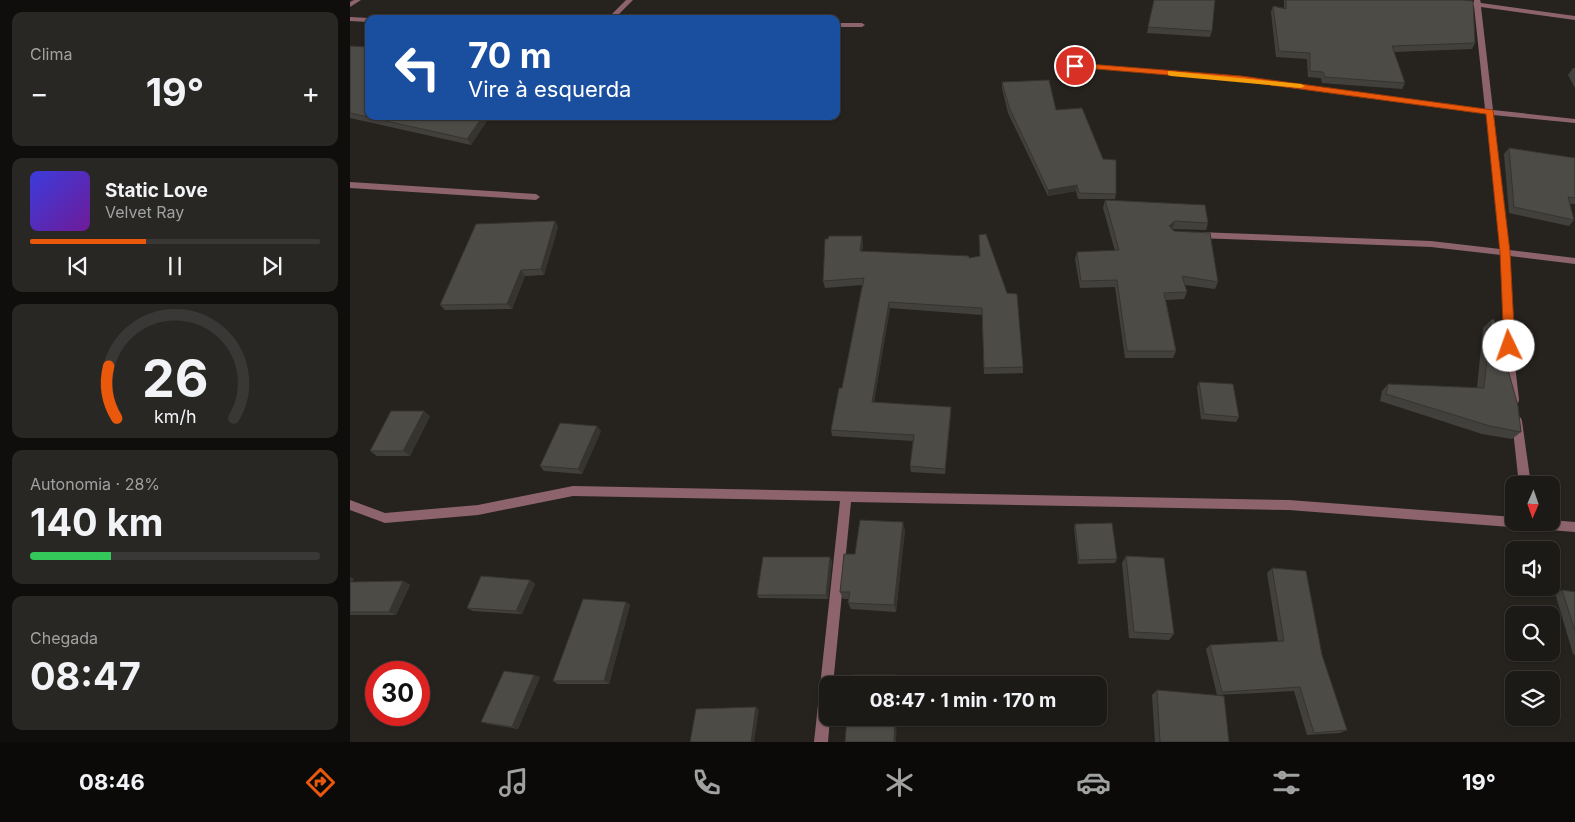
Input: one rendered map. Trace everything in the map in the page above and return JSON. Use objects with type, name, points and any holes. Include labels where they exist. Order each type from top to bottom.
[{"type":"street","points":[[350,5],[358,0]]},
{"type":"street","points":[[614,15],[630,0]]},
{"type":"street","points":[[1447,0],[1478,2],[1575,18]]},
{"type":"street","points":[[1478,2],[1505,252],[1510,365],[1524,476]]},
{"type":"street","points":[[350,19],[365,20]]},
{"type":"street","points":[[840,25],[862,25]]},
{"type":"street","points":[[1075,66],[1241,79],[1490,112],[1575,121]]},
{"type":"street","points":[[350,185],[536,197]]},
{"type":"street","points":[[1192,235],[1431,244],[1575,261]]},
{"type":"street","points":[[350,505],[385,518],[478,510],[573,491],[1289,505],[1505,521]]},
{"type":"street","points":[[821,742],[846,496]]},
{"type":"street","points":[[1560,526],[1575,527]]},
{"type":"building","points":[[1154,0],[1215,0],[1212,31],[1148,27]]},
{"type":"building","points":[[1286,0],[1473,1],[1475,43],[1392,46],[1405,83],[1325,77],[1323,72],[1310,71],[1310,53],[1279,51],[1273,6],[1286,9]]},
{"type":"building","points":[[350,46],[365,47],[365,116],[350,113]]},
{"type":"building","points":[[1049,80],[1056,110],[1082,108],[1103,159],[1116,160],[1116,194],[1079,193],[1077,185],[1048,190],[1009,107],[1002,82]]},
{"type":"building","points":[[382,120],[480,120],[467,139]]},
{"type":"building","points":[[1509,148],[1575,158],[1575,198],[1568,197],[1574,220],[1514,207]]},
{"type":"building","points":[[1105,200],[1205,205],[1208,223],[1175,221],[1169,226],[1174,231],[1210,233],[1218,282],[1182,276],[1187,292],[1164,293],[1176,351],[1127,351],[1117,280],[1081,281],[1077,252],[1119,250]]},
{"type":"building","points":[[555,221],[541,269],[521,270],[507,304],[440,305],[476,224]]},
{"type":"building","points":[[986,234],[1007,293],[1017,294],[1023,367],[984,368],[982,308],[889,302],[872,402],[951,407],[945,469],[910,466],[914,435],[831,430],[839,388],[842,388],[864,278],[823,281],[825,239],[828,239],[829,236],[862,236],[860,251],[969,256],[969,258],[980,256],[979,235]]},
{"type":"building","points":[[1494,319],[1518,406],[1521,432],[1490,426],[1386,394],[1388,384],[1484,388],[1491,320]]},
{"type":"building","points":[[1199,382],[1233,384],[1239,417],[1204,414]]},
{"type":"building","points":[[391,411],[424,411],[403,451],[370,451]]},
{"type":"building","points":[[560,423],[597,426],[578,469],[540,466]]},
{"type":"building","points":[[860,520],[903,522],[894,605],[848,603],[850,592],[840,592],[844,554],[855,554]]},
{"type":"building","points":[[1112,523],[1117,559],[1079,560],[1075,524]]},
{"type":"building","points":[[1126,556],[1164,558],[1174,634],[1134,632]]},
{"type":"building","points":[[763,557],[830,557],[826,595],[757,595]]},
{"type":"building","points":[[1272,568],[1306,571],[1322,655],[1347,730],[1314,733],[1300,687],[1222,692],[1210,645],[1284,641]]},
{"type":"building","points":[[481,576],[530,580],[516,611],[467,608]]},
{"type":"building","points":[[403,581],[389,612],[350,612],[350,582]]},
{"type":"building","points":[[1562,590],[1575,592],[1575,631]]},
{"type":"building","points":[[583,599],[626,602],[604,681],[553,681]]},
{"type":"building","points":[[504,671],[534,675],[512,727],[481,722]]},
{"type":"building","points":[[851,675],[896,675],[896,676]]},
{"type":"building","points":[[1157,690],[1224,696],[1229,742],[1160,742]]},
{"type":"building","points":[[756,707],[751,742],[690,742],[696,709]]},
{"type":"building","points":[[846,726],[895,726],[894,742],[845,742]]},
{"type":"slow traffic","points":[[1171,73],[1301,86]]},
{"type":"route","points":[[1075,66],[1241,79],[1490,112],[1505,252],[1509,346]]}]
